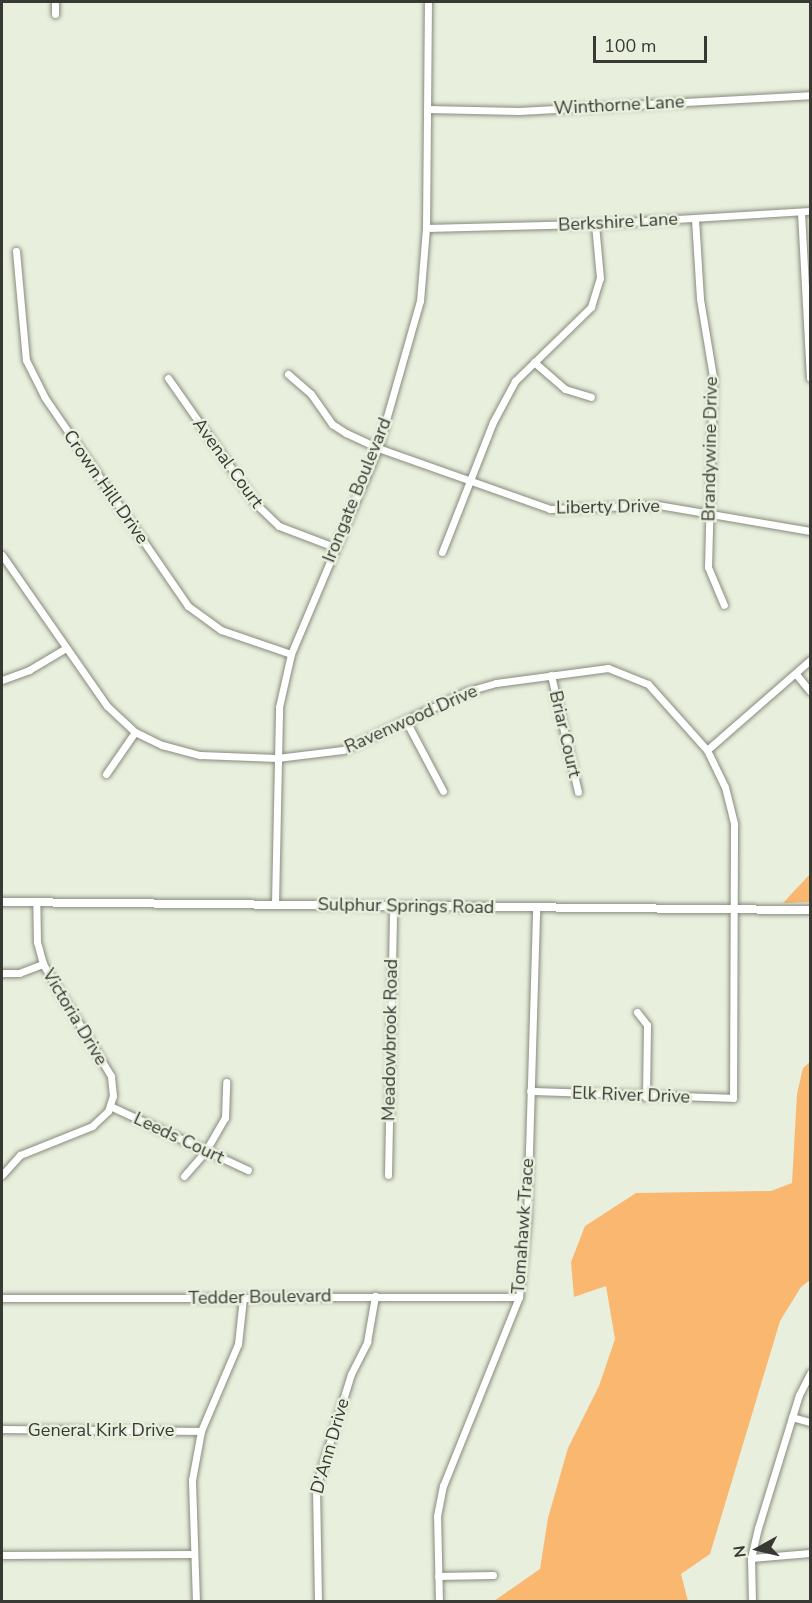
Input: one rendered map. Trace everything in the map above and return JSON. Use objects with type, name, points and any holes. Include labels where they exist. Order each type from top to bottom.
[{"type":"street","points":[[55,2],[55,14]]},
{"type":"street","name":"Irongate Boulevard","points":[[275,904],[279,707],[291,654],[334,547],[378,448],[420,301],[426,228],[428,2]]},
{"type":"street","name":"Winthorne Lane","points":[[427,109],[519,111],[810,95]]},
{"type":"street","name":"Berkshire Lane","points":[[426,228],[595,224],[810,211]]},
{"type":"street","points":[[801,212],[810,378]]},
{"type":"street","name":"Brandywine Drive","points":[[695,219],[700,299],[712,377],[708,567],[724,605]]},
{"type":"street","points":[[442,552],[472,483],[493,422],[515,381],[591,307],[600,278],[595,224]]},
{"type":"street","name":"Crown Hill Drive","points":[[16,251],[26,360],[45,398],[188,606],[221,630],[291,654]]},
{"type":"street","points":[[534,362],[566,389],[591,397]]},
{"type":"street","name":"Liberty Drive","points":[[288,374],[311,394],[332,424],[378,448],[550,509],[658,505],[810,531]]},
{"type":"street","name":"Avenal Court","points":[[168,378],[257,505],[279,526],[334,547]]},
{"type":"street","name":"Ravenwood Drive","points":[[2,555],[107,706],[135,732],[162,746],[200,755],[277,758],[344,750],[468,692],[551,675],[608,668],[627,673],[648,684],[707,750],[725,787],[734,824],[736,910],[733,1098]]},
{"type":"street","points":[[2,680],[29,670],[66,648]]},
{"type":"street","points":[[707,750],[810,660]]},
{"type":"street","points":[[796,674],[810,691]]},
{"type":"street","name":"Briar Court","points":[[551,675],[578,792]]},
{"type":"street","points":[[406,721],[442,791]]},
{"type":"street","points":[[106,774],[135,732]]},
{"type":"street","name":"Sulphur Springs Road","points":[[2,902],[810,910]]},
{"type":"street","name":"Victoria Drive","points":[[36,903],[37,942],[43,964],[111,1076],[110,1106]]},
{"type":"street","name":"Meadowbrook Road","points":[[388,1175],[393,905]]},
{"type":"street","name":"Tomahawk Trace","points":[[439,1602],[437,1516],[443,1486],[519,1297],[527,1218],[536,907]]},
{"type":"street","points":[[2,973],[19,973],[43,964]]},
{"type":"street","points":[[637,1012],[647,1024],[646,1097]]},
{"type":"street","points":[[184,1176],[205,1152],[228,1110],[226,1082]]},
{"type":"street","name":"Elk River Drive","points":[[530,1091],[646,1097],[733,1098]]},
{"type":"street","points":[[2,1175],[20,1155],[93,1126],[110,1106]]},
{"type":"street","name":"Leeds Court","points":[[110,1106],[248,1170]]},
{"type":"street","name":"D'Ann Drive","points":[[318,1602],[316,1487],[351,1374],[367,1342],[375,1296]]},
{"type":"street","name":"Tedder Boulevard","points":[[2,1298],[519,1297]]},
{"type":"street","points":[[196,1602],[192,1480],[201,1431],[238,1344],[243,1298]]},
{"type":"street","points":[[752,1602],[751,1558],[792,1417],[810,1373]]},
{"type":"street","points":[[792,1417],[810,1422]]},
{"type":"street","name":"General Kirk Drive","points":[[2,1429],[201,1431]]},
{"type":"street","points":[[751,1558],[810,1553]]},
{"type":"street","points":[[2,1555],[193,1554]]},
{"type":"street","points":[[438,1576],[493,1575]]},
{"type":"shaded area","points":[[810,874],[810,902],[783,903]]},
{"type":"shaded area","points":[[810,1062],[810,1280],[801,1287],[780,1321],[710,1554],[681,1574],[688,1601],[494,1601],[540,1569],[548,1518],[568,1448],[599,1386],[615,1339],[606,1286],[574,1297],[571,1262],[585,1226],[636,1193],[771,1191],[792,1183],[797,1094],[803,1068]]}]
